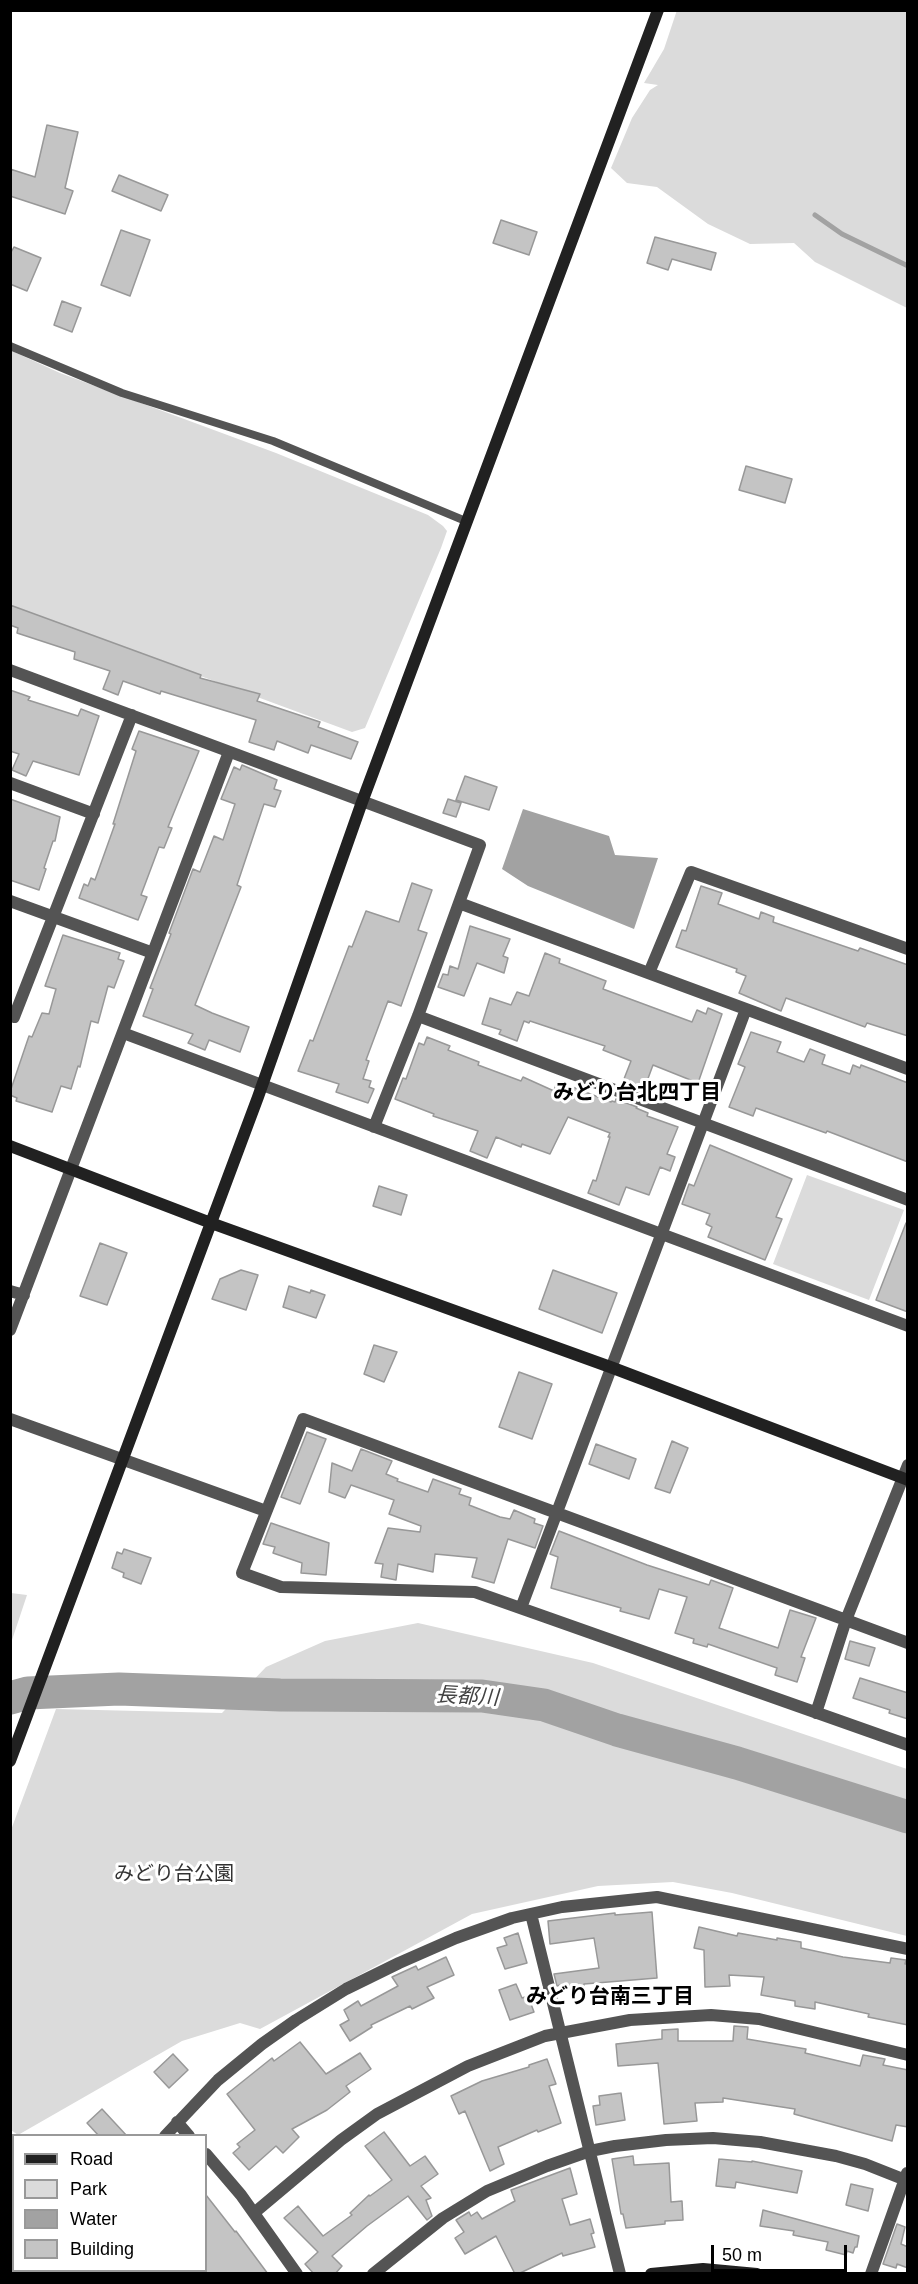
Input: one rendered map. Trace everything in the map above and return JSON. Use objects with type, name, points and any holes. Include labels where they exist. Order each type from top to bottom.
[{"type":"street","points":[[10,1761],[262,1085],[362,802],[658,10]]},
{"type":"street","points":[[10,670],[480,845],[418,1016],[374,1127]]},
{"type":"street","points":[[10,1016],[14,1017],[55,917],[132,716]]},
{"type":"street","points":[[10,1330],[230,752]]},
{"type":"street","points":[[10,783],[94,814]]},
{"type":"street","points":[[649,973],[691,872],[908,949]]},
{"type":"street","points":[[10,901],[153,953]]},
{"type":"street","points":[[459,903],[908,1069]]},
{"type":"street","points":[[521,1608],[555,1512],[613,1368],[746,1009]]},
{"type":"street","points":[[418,1016],[908,1200]]},
{"type":"street","points":[[123,1033],[908,1326]]},
{"type":"street","points":[[10,1146],[211,1223],[613,1368],[905,1479]]},
{"type":"street","points":[[10,1291],[24,1295]]},
{"type":"street","points":[[10,1419],[266,1511]]},
{"type":"street","points":[[908,1643],[303,1419],[242,1573],[281,1587],[475,1592],[908,1745]]},
{"type":"street","points":[[816,1713],[846,1620],[905,1479],[908,1465]]},
{"type":"street","points":[[167,2134],[218,2080],[262,2044],[346,1989],[456,1938],[512,1918],[602,1901],[657,1897],[908,1949]]},
{"type":"street","points":[[531,1914],[620,2274]]},
{"type":"street","points":[[254,2213],[341,2140],[395,2103],[468,2066],[528,2042],[562,2033],[603,2024],[653,2018],[693,2015],[734,2016],[814,2031],[908,2055]]},
{"type":"street","points":[[177,2122],[187,2134]]},
{"type":"street","points":[[374,2274],[443,2218],[487,2191],[547,2166],[590,2151],[666,2140],[713,2138],[786,2145],[864,2164],[907,2178],[871,2274]]},
{"type":"street","points":[[207,2155],[241,2194],[297,2274]]},
{"type":"street","points":[[651,2274],[703,2269],[757,2274]]},
{"type":"lane","points":[[10,346],[122,393],[273,441],[468,522]]},
{"type":"green space","points":[[677,10],[907,11],[907,308],[815,262],[794,243],[750,244],[708,224],[657,187],[627,183],[611,168],[632,118],[650,90],[658,85],[644,83],[664,49]]},
{"type":"green space","points":[[10,350],[60,373],[276,453],[428,515],[443,526],[447,531],[441,548],[365,728],[352,732],[11,606]]},
{"type":"green space","points":[[807,1175],[904,1210],[869,1300],[773,1264]]},
{"type":"green space","points":[[10,1593],[27,1595],[11,1643]]},
{"type":"green space","name":"みどり台公園","points":[[418,1623],[593,1663],[907,1769],[907,1936],[732,1893],[673,1882],[598,1886],[472,1914],[260,2029],[240,2023],[182,2041],[17,2134],[11,2130],[11,1830],[56,1709],[222,1713],[266,1667],[325,1641]]},
{"type":"water","points":[[523,809],[609,836],[615,855],[658,858],[634,929],[528,886],[502,869]]},
{"type":"building","points":[[47,125],[78,132],[65,188],[73,191],[65,214],[10,196],[10,169],[35,177]]},
{"type":"building","points":[[119,175],[168,195],[161,211],[112,191]]},
{"type":"building","points":[[501,220],[537,232],[529,255],[493,243]]},
{"type":"building","points":[[121,230],[150,240],[130,296],[101,285]]},
{"type":"building","points":[[655,237],[716,253],[711,270],[672,259],[668,270],[647,263]]},
{"type":"building","points":[[14,247],[41,258],[27,291],[10,284],[10,254]]},
{"type":"building","points":[[62,301],[81,308],[72,332],[54,325]]},
{"type":"building","points":[[746,466],[792,479],[785,503],[739,490]]},
{"type":"building","points":[[10,605],[201,675],[200,678],[260,694],[257,701],[320,722],[318,727],[358,742],[351,759],[311,745],[308,753],[277,741],[274,750],[249,742],[256,720],[161,691],[160,694],[123,681],[118,695],[103,689],[110,671],[74,659],[75,652],[17,633],[18,628],[10,625]]},
{"type":"building","points":[[10,690],[30,697],[28,700],[78,716],[81,709],[99,716],[79,775],[33,761],[26,776],[12,770],[19,754],[10,751]]},
{"type":"building","points":[[139,731],[199,751],[168,827],[172,828],[164,848],[159,847],[141,895],[147,897],[138,920],[79,898],[84,884],[88,886],[91,878],[95,880],[115,824],[113,824],[136,751],[132,749]]},
{"type":"building","points":[[242,765],[277,780],[274,789],[281,791],[275,807],[264,804],[237,885],[241,887],[195,1005],[249,1027],[240,1052],[209,1040],[205,1050],[188,1043],[193,1034],[143,1016],[153,989],[150,988],[193,869],[200,872],[214,836],[223,840],[235,804],[221,799],[234,767],[240,770]]},
{"type":"building","points":[[465,776],[497,787],[489,810],[456,800]]},
{"type":"building","points":[[10,799],[60,817],[55,841],[53,841],[44,868],[46,869],[39,890],[10,880]]},
{"type":"building","points":[[448,799],[461,803],[456,817],[443,813]]},
{"type":"building","points":[[412,883],[432,890],[418,930],[427,933],[401,1006],[388,1001],[366,1060],[369,1061],[363,1079],[371,1081],[369,1087],[374,1089],[368,1103],[336,1092],[339,1084],[298,1071],[310,1040],[313,1041],[349,946],[352,947],[366,911],[399,922]]},
{"type":"building","points":[[701,886],[722,893],[718,904],[759,919],[761,912],[774,917],[773,922],[858,951],[860,948],[908,965],[908,1036],[867,1023],[865,1027],[786,998],[781,1011],[739,993],[746,976],[736,972],[737,969],[676,947],[682,930],[686,931]]},
{"type":"building","points":[[470,926],[510,939],[503,956],[508,958],[504,973],[477,963],[464,996],[438,987],[443,974],[448,975],[450,966],[458,969]]},
{"type":"building","points":[[63,935],[120,953],[118,959],[124,961],[114,988],[108,986],[98,1023],[91,1021],[80,1067],[78,1066],[71,1089],[61,1086],[52,1112],[16,1101],[17,1098],[10,1095],[10,1092],[29,1036],[32,1037],[42,1013],[49,1014],[56,989],[45,986]]},
{"type":"building","points":[[545,953],[560,959],[559,963],[606,981],[603,989],[692,1022],[697,1010],[706,1014],[708,1008],[722,1014],[698,1083],[653,1065],[643,1092],[622,1084],[631,1061],[603,1050],[605,1046],[530,1021],[529,1023],[524,1021],[517,1041],[499,1034],[501,1030],[482,1024],[490,998],[511,1005],[517,992],[529,996]]},
{"type":"building","points":[[751,1032],[781,1042],[777,1052],[804,1062],[810,1049],[825,1055],[822,1064],[850,1074],[853,1065],[860,1068],[861,1065],[908,1083],[908,1162],[827,1131],[826,1133],[756,1108],[753,1116],[729,1107],[745,1067],[738,1064]]},
{"type":"building","points":[[427,1037],[450,1046],[448,1050],[479,1062],[478,1065],[521,1081],[523,1077],[554,1091],[557,1081],[611,1102],[615,1102],[616,1099],[648,1113],[647,1116],[678,1127],[667,1154],[675,1157],[670,1171],[660,1167],[649,1195],[626,1187],[619,1205],[588,1193],[593,1180],[596,1181],[610,1133],[568,1117],[550,1154],[522,1144],[521,1147],[496,1137],[487,1158],[470,1151],[478,1131],[433,1116],[434,1114],[395,1099],[403,1078],[406,1079],[419,1043],[424,1045]]},
{"type":"building","points":[[710,1145],[792,1179],[776,1217],[782,1219],[765,1260],[708,1237],[712,1227],[706,1224],[710,1214],[682,1204],[689,1184],[694,1186]]},
{"type":"building","points":[[379,1186],[407,1195],[401,1215],[373,1206]]},
{"type":"building","points":[[906,1223],[908,1223],[908,1312],[876,1300]]},
{"type":"building","points":[[100,1243],[127,1253],[107,1305],[80,1296]]},
{"type":"building","points":[[241,1270],[258,1275],[246,1310],[212,1299],[220,1279]]},
{"type":"building","points":[[553,1270],[617,1293],[602,1333],[539,1309]]},
{"type":"building","points":[[289,1286],[325,1295],[316,1318],[283,1307]]},
{"type":"building","points":[[374,1345],[397,1352],[384,1382],[364,1374]]},
{"type":"building","points":[[519,1372],[552,1384],[532,1439],[499,1427]]},
{"type":"building","points":[[307,1432],[326,1439],[300,1504],[281,1497]]},
{"type":"building","points":[[672,1441],[688,1448],[670,1493],[655,1488]]},
{"type":"building","points":[[596,1444],[636,1459],[629,1479],[589,1464]]},
{"type":"building","points":[[361,1449],[392,1461],[386,1474],[398,1479],[397,1481],[428,1492],[433,1479],[461,1489],[459,1494],[471,1498],[469,1505],[500,1517],[510,1519],[514,1510],[535,1519],[534,1523],[543,1526],[535,1548],[508,1539],[494,1583],[472,1577],[477,1558],[435,1554],[433,1572],[398,1564],[396,1580],[381,1577],[383,1564],[375,1563],[388,1528],[420,1532],[421,1526],[389,1514],[394,1500],[351,1485],[345,1498],[329,1492],[332,1463],[352,1471]]},
{"type":"building","points":[[271,1523],[329,1543],[326,1575],[301,1573],[302,1563],[273,1553],[275,1547],[263,1544]]},
{"type":"building","points":[[559,1531],[647,1565],[709,1585],[711,1580],[733,1588],[719,1628],[778,1648],[790,1610],[816,1618],[801,1657],[805,1658],[797,1682],[775,1675],[777,1668],[708,1644],[707,1647],[693,1643],[694,1639],[675,1633],[687,1597],[659,1589],[649,1619],[620,1611],[621,1608],[551,1588],[558,1557],[550,1554]]},
{"type":"building","points":[[124,1549],[151,1558],[141,1584],[123,1577],[124,1573],[112,1568],[117,1552],[122,1554]]},
{"type":"building","points":[[850,1641],[875,1648],[869,1666],[845,1659]]},
{"type":"building","points":[[860,1678],[908,1693],[908,1719],[889,1713],[890,1710],[853,1698]]},
{"type":"building","points":[[652,1912],[657,1978],[584,1984],[584,1986],[561,1990],[560,1985],[557,1986],[554,1974],[599,1968],[594,1938],[550,1944],[548,1921],[615,1913],[615,1915]]},
{"type":"building","points":[[699,1927],[737,1936],[738,1933],[801,1942],[801,1948],[843,1957],[890,1963],[891,1958],[906,1960],[905,1964],[908,1964],[908,2025],[868,2017],[869,2014],[815,2002],[815,2009],[795,2006],[795,2001],[761,1995],[764,1977],[729,1975],[730,1986],[705,1987],[704,1950],[694,1948]]},
{"type":"building","points":[[518,1933],[527,1963],[505,1969],[497,1948],[507,1945],[504,1938]]},
{"type":"building","points":[[446,1957],[454,1975],[427,1987],[434,1998],[412,2009],[410,2006],[371,2025],[372,2027],[350,2041],[340,2025],[349,2020],[344,2010],[358,2001],[361,2006],[398,1986],[392,1977],[416,1966],[418,1970]]},
{"type":"building","points":[[516,1984],[522,1998],[528,1996],[534,2012],[510,2020],[499,1990]]},
{"type":"building","points":[[734,2026],[748,2027],[747,2039],[806,2049],[805,2053],[860,2066],[863,2055],[885,2059],[883,2065],[908,2070],[908,2127],[896,2125],[892,2141],[794,2114],[795,2109],[723,2098],[723,2102],[695,2103],[697,2121],[664,2124],[658,2063],[618,2066],[616,2044],[662,2039],[662,2030],[678,2029],[678,2041],[733,2041]]},
{"type":"building","points":[[300,2042],[326,2074],[360,2053],[371,2069],[346,2086],[350,2092],[327,2110],[292,2129],[299,2137],[283,2153],[276,2146],[249,2170],[233,2153],[240,2147],[237,2144],[255,2130],[227,2094],[272,2058],[274,2061]]},
{"type":"building","points":[[173,2054],[188,2070],[169,2088],[154,2072]]},
{"type":"building","points":[[547,2059],[556,2084],[549,2086],[561,2123],[538,2132],[537,2130],[498,2147],[504,2164],[490,2171],[465,2111],[459,2114],[451,2096],[482,2081],[529,2067],[529,2065]]},
{"type":"building","points":[[621,2093],[625,2120],[596,2125],[593,2106],[600,2105],[599,2096]]},
{"type":"building","points":[[102,2109],[125,2134],[97,2134],[87,2123]]},
{"type":"building","points":[[384,2132],[410,2166],[425,2156],[438,2174],[421,2186],[431,2198],[426,2200],[432,2216],[427,2220],[408,2196],[367,2226],[332,2256],[342,2266],[335,2274],[314,2274],[305,2264],[318,2252],[284,2218],[298,2206],[323,2236],[352,2215],[350,2213],[369,2195],[392,2180],[365,2146]]},
{"type":"building","points":[[633,2156],[634,2165],[669,2163],[671,2202],[682,2201],[683,2220],[626,2228],[623,2214],[621,2214],[612,2159]]},
{"type":"building","points":[[719,2159],[752,2161],[802,2171],[797,2193],[736,2182],[735,2188],[716,2186]]},
{"type":"building","points":[[570,2168],[577,2194],[562,2199],[570,2225],[590,2219],[595,2247],[563,2256],[562,2253],[518,2274],[515,2274],[496,2236],[465,2254],[455,2238],[464,2232],[456,2220],[469,2212],[471,2216],[477,2212],[482,2219],[515,2201],[511,2190]]},
{"type":"building","points":[[851,2184],[873,2189],[868,2211],[846,2205]]},
{"type":"building","points":[[207,2196],[268,2274],[206,2274],[207,2272]]},
{"type":"building","points":[[763,2210],[859,2236],[857,2247],[853,2253],[847,2251],[846,2255],[826,2250],[828,2242],[793,2235],[794,2231],[760,2226]]},
{"type":"building","points":[[897,2224],[905,2227],[901,2244],[908,2247],[908,2268],[897,2264],[896,2268],[883,2264]]},
{"type":"waterway","points":[[815,215],[842,234],[908,266]]},
{"type":"waterway","name":"長都川","points":[[10,1698],[28,1693],[119,1689],[280,1695],[482,1696],[544,1705],[617,1730],[737,1763],[908,1817]]},
{"type":"district","name":"みどり台北四丁目","points":[[637,1093]]},
{"type":"district","name":"みどり台南三丁目","points":[[610,1997]]}]
